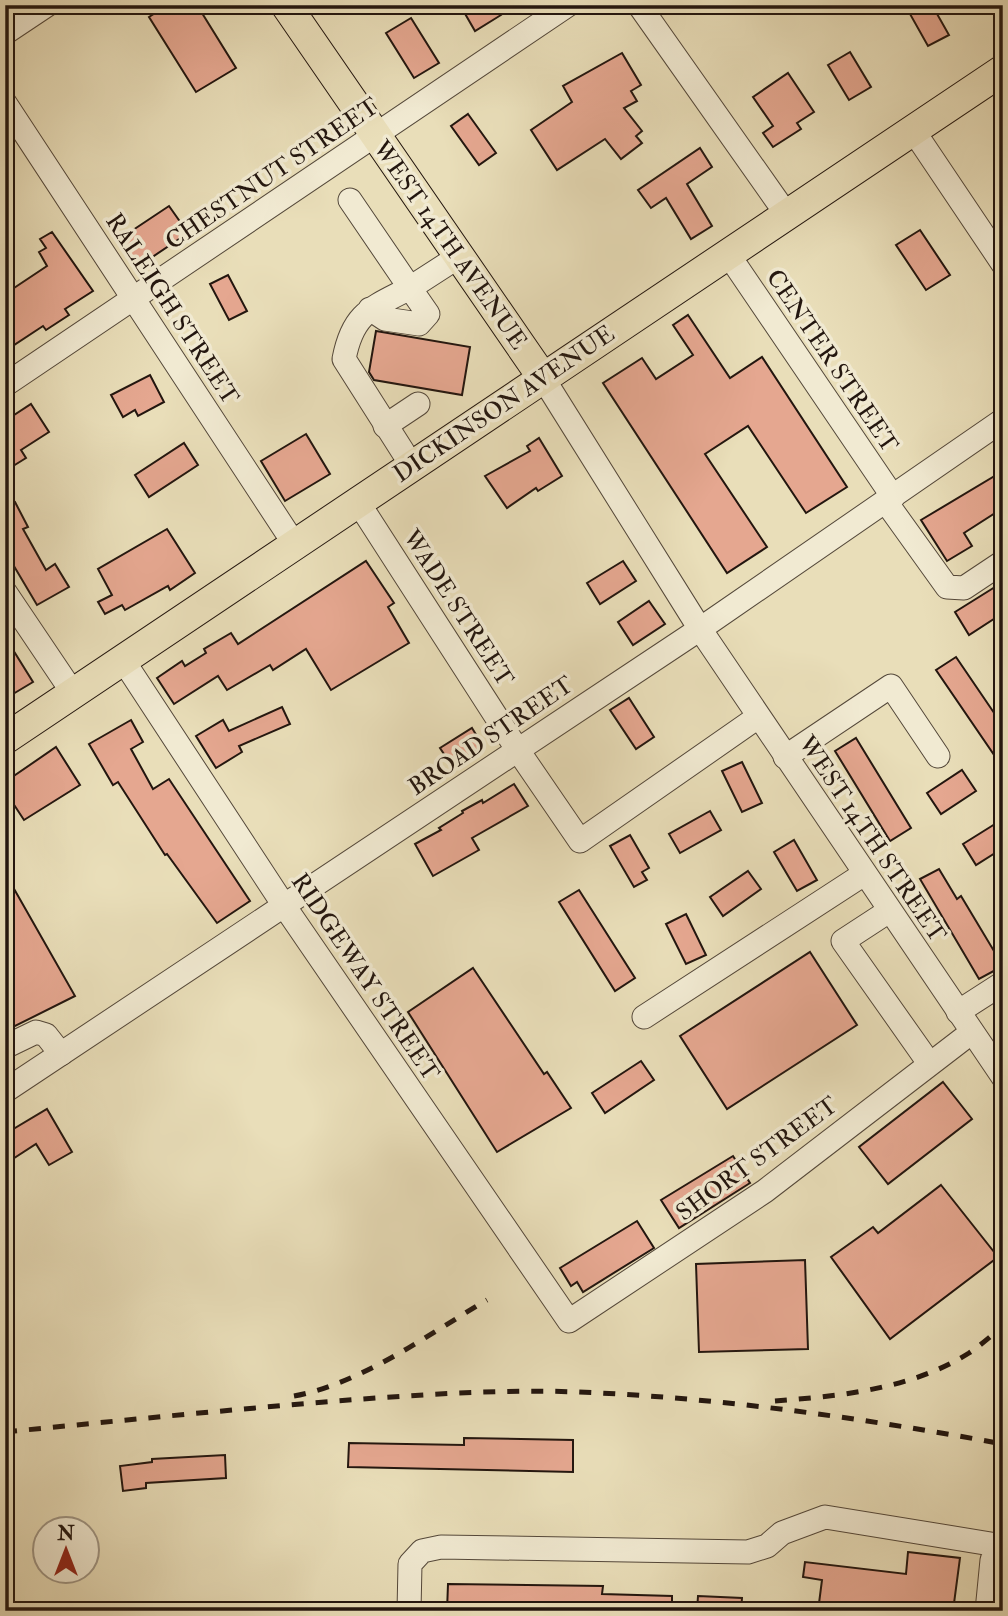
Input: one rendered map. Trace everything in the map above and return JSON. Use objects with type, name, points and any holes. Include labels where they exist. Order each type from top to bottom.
[{"type":"main road","name":"WEST 14TH AVENUE","points":[[286,5],[543,378]]},
{"type":"main road","name":"DICKINSON AVENUE","points":[[5,739],[1003,70]]},
{"type":"street","points":[[5,33],[47,5]]},
{"type":"street","name":"CHESTNUT STREET","points":[[5,385],[568,5]]},
{"type":"street","points":[[639,5],[786,215]]},
{"type":"street","name":"RALEIGH STREET","points":[[5,103],[295,545]]},
{"type":"street","points":[[913,130],[1003,264]]},
{"type":"street","points":[[350,200],[428,314],[419,324],[385,320],[370,309]]},
{"type":"street","name":"CENTER STREET","points":[[728,254],[947,587],[964,588],[1003,562]]},
{"type":"street","points":[[412,466],[344,359],[347,341],[363,313],[410,288],[458,257]]},
{"type":"street","name":"WEST 14TH AVENUE","points":[[543,378],[700,629]]},
{"type":"street","points":[[385,426],[418,404]]},
{"type":"street","name":"BROAD STREET","points":[[5,1091],[700,629],[1003,420]]},
{"type":"street","name":"WADE STREET","points":[[358,502],[517,749],[580,841],[758,718]]},
{"type":"street","points":[[5,592],[73,694]]},
{"type":"street","name":"WEST 14TH STREET","points":[[700,629],[1003,1077]]},
{"type":"street","name":"RIDGEWAY STREET","points":[[123,660],[285,906],[569,1321]]},
{"type":"street","points":[[785,757],[891,687],[938,756]]},
{"type":"street","points":[[643,1017],[864,874]]},
{"type":"street","points":[[889,911],[843,941],[929,1063]]},
{"type":"street","points":[[958,1012],[1003,983]]},
{"type":"street","points":[[5,1048],[36,1032],[46,1035],[61,1054]]},
{"type":"street","name":"SHORT STREET","points":[[569,1321],[765,1191],[972,1032]]},
{"type":"street","points":[[409,1611],[410,1564],[422,1551],[441,1547],[748,1552],[767,1546],[794,1527],[825,1517],[1003,1547]]},
{"type":"street","points":[[987,1611],[992,1560],[1003,1547]]},
{"type":"building","points":[[168,5],[197,5],[236,68],[196,92],[149,17]]},
{"type":"building","points":[[460,5],[496,5],[501,15],[475,31]]},
{"type":"building","points":[[926,5],[932,5],[949,35],[928,46],[910,14]]},
{"type":"building","points":[[411,18],[439,63],[414,78],[386,33]]},
{"type":"building","points":[[850,52],[871,87],[849,100],[828,65]]},
{"type":"building","points":[[622,53],[641,85],[631,91],[637,101],[624,108],[642,131],[636,136],[642,143],[621,159],[605,139],[557,170],[531,130],[572,102],[563,86]]},
{"type":"building","points":[[788,73],[814,112],[797,123],[801,129],[773,147],[763,133],[773,126],[753,97]]},
{"type":"building","points":[[468,114],[496,153],[479,165],[451,126]]},
{"type":"building","points":[[700,148],[712,167],[687,184],[712,226],[691,239],[666,198],[651,208],[638,190]]},
{"type":"building","points":[[169,206],[188,233],[136,268],[118,240]]},
{"type":"building","points":[[920,230],[950,275],[926,290],[896,245]]},
{"type":"building","points":[[52,232],[93,291],[65,309],[69,315],[46,330],[43,326],[11,347],[5,338],[5,294],[47,266],[39,252],[46,248],[40,239]]},
{"type":"building","points":[[228,275],[247,311],[229,320],[210,284]]},
{"type":"building","points":[[688,315],[730,378],[762,357],[847,487],[806,513],[748,426],[705,454],[767,547],[727,573],[603,383],[642,358],[656,379],[693,355],[673,325]]},
{"type":"building","points":[[376,331],[470,347],[462,395],[374,380],[369,372]]},
{"type":"building","points":[[150,375],[164,402],[138,416],[135,410],[123,417],[111,395]]},
{"type":"building","points":[[31,404],[49,432],[21,450],[26,458],[5,471],[5,421]]},
{"type":"building","points":[[306,434],[330,474],[285,501],[261,461]]},
{"type":"building","points":[[539,438],[562,476],[538,491],[536,488],[507,508],[485,476],[530,451],[527,446]]},
{"type":"building","points":[[184,443],[198,465],[149,497],[135,475]]},
{"type":"building","points":[[1003,471],[1003,508],[964,533],[972,546],[947,561],[921,520]]},
{"type":"building","points":[[15,502],[28,527],[23,529],[46,570],[55,564],[69,587],[37,605],[5,551],[5,507]]},
{"type":"building","points":[[167,529],[195,573],[170,590],[168,586],[125,610],[122,605],[105,614],[98,602],[112,595],[98,569]]},
{"type":"building","points":[[366,561],[394,603],[388,607],[409,643],[331,690],[306,649],[273,670],[270,665],[227,690],[218,676],[174,704],[157,678],[182,661],[185,666],[206,653],[204,649],[231,633],[238,644]]},
{"type":"building","points":[[623,561],[636,581],[600,604],[587,583]]},
{"type":"building","points":[[1003,582],[1003,613],[969,635],[955,612]]},
{"type":"building","points":[[649,601],[665,624],[633,645],[618,622]]},
{"type":"building","points":[[5,637],[33,682],[13,694],[5,681]]},
{"type":"building","points":[[956,657],[1003,726],[1003,768],[936,670]]},
{"type":"building","points":[[629,698],[654,737],[636,749],[610,710]]},
{"type":"building","points":[[282,707],[290,724],[239,746],[242,752],[216,768],[196,736],[223,720],[229,731]]},
{"type":"building","points":[[131,720],[143,742],[131,749],[153,789],[169,779],[250,901],[217,923],[167,854],[165,855],[118,782],[113,785],[89,744]]},
{"type":"building","points":[[472,728],[483,746],[452,766],[440,748]]},
{"type":"building","points":[[856,738],[911,828],[890,841],[835,751]]},
{"type":"building","points":[[56,747],[80,785],[24,820],[5,791],[5,782]]},
{"type":"building","points":[[742,762],[762,803],[742,812],[722,771]]},
{"type":"building","points":[[962,770],[976,791],[941,814],[927,793]]},
{"type":"building","points":[[514,784],[528,806],[472,838],[479,850],[433,876],[415,844],[441,830],[439,828],[463,813],[462,811],[482,800],[483,803]]},
{"type":"building","points":[[710,811],[721,830],[680,853],[669,834]]},
{"type":"building","points":[[1003,819],[1003,848],[976,865],[963,844]]},
{"type":"building","points":[[630,835],[649,868],[642,872],[647,880],[634,887],[610,846]]},
{"type":"building","points":[[794,840],[817,880],[797,891],[774,852]]},
{"type":"building","points":[[939,869],[957,899],[961,896],[1003,966],[979,979],[920,879]]},
{"type":"building","points":[[748,871],[761,889],[723,916],[710,897]]},
{"type":"building","points":[[5,873],[75,996],[5,1031]]},
{"type":"building","points":[[579,890],[635,978],[615,991],[559,902]]},
{"type":"building","points":[[686,914],[706,955],[686,964],[666,924]]},
{"type":"building","points":[[810,952],[857,1025],[727,1109],[680,1036]]},
{"type":"building","points":[[473,968],[544,1074],[547,1072],[571,1108],[497,1152],[408,1012]]},
{"type":"building","points":[[641,1061],[654,1080],[605,1113],[592,1093]]},
{"type":"building","points":[[943,1082],[972,1119],[888,1184],[859,1147]]},
{"type":"building","points":[[47,1109],[72,1152],[49,1165],[36,1144],[5,1164],[5,1134]]},
{"type":"building","points":[[733,1156],[750,1183],[679,1228],[661,1200]]},
{"type":"building","points":[[941,1185],[998,1257],[890,1339],[831,1257],[873,1227],[878,1233]]},
{"type":"building","points":[[637,1221],[654,1248],[583,1292],[577,1282],[571,1286],[560,1268]]},
{"type":"building","points":[[805,1260],[808,1349],[699,1352],[696,1264]]},
{"type":"building","points":[[464,1438],[573,1440],[573,1472],[348,1467],[349,1443],[464,1445]]},
{"type":"building","points":[[225,1455],[226,1478],[146,1483],[146,1488],[123,1491],[120,1466],[152,1462],[152,1459]]},
{"type":"building","points":[[908,1552],[960,1558],[953,1611],[818,1611],[822,1580],[803,1577],[805,1562],[906,1574]]},
{"type":"building","points":[[448,1584],[603,1586],[602,1594],[672,1596],[672,1611],[447,1611]]},
{"type":"building","points":[[698,1596],[742,1598],[741,1611],[697,1611]]},
{"type":"railway","points":[[294,1396],[320,1390],[370,1369],[487,1300]]},
{"type":"railway","points":[[775,1401],[850,1393],[900,1383],[924,1375],[969,1353],[1003,1326]]},
{"type":"railway","points":[[5,1432],[336,1401],[457,1393],[549,1391],[739,1404],[1003,1444]]}]
